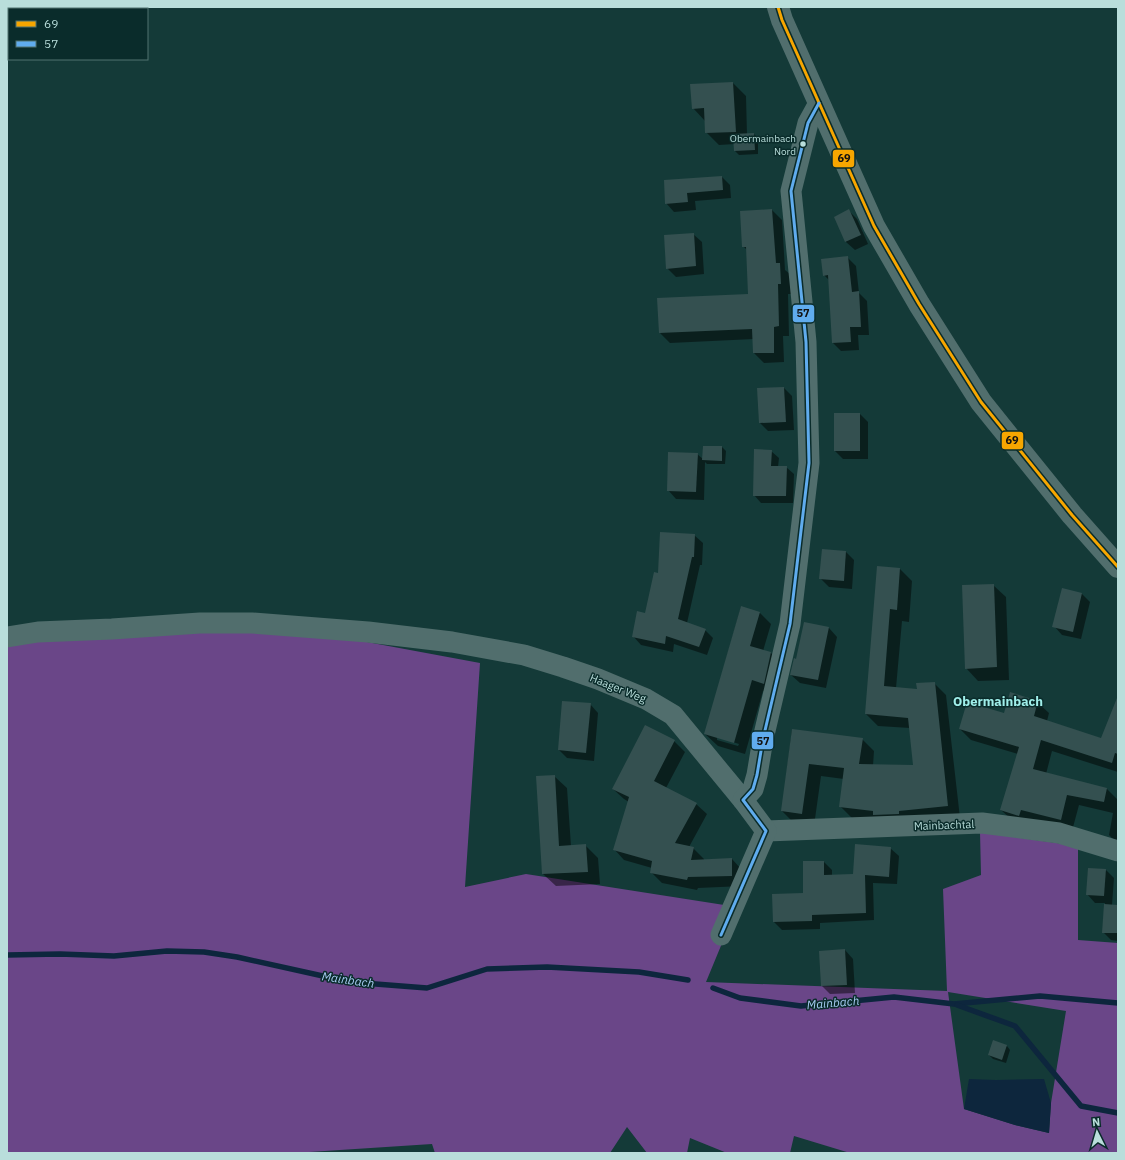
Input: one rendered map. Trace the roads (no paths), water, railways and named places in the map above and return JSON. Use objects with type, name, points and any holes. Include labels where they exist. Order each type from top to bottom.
[{"type":"main road","points":[[780,14],[874,226],[919,304],[981,402],[1072,514],[1118,567]]},
{"type":"street","points":[[743,800],[753,789],[755,782],[763,739],[790,624],[809,464],[806,342],[791,191],[808,123],[819,103]]},
{"type":"street","name":"Haager Weg","points":[[7,637],[38,632],[200,623],[230,623],[368,632],[452,642],[524,656],[550,663],[646,699],[673,715],[743,800],[766,831]]},
{"type":"street","name":"Mainbachtal","points":[[766,831],[982,823],[1059,833],[1118,851]]},
{"type":"street","points":[[722,935],[766,831]]},
{"type":"water","points":[[969,1079],[1044,1079],[1051,1103],[1049,1133],[1015,1125],[964,1109]]},
{"type":"waterway","name":"Mainbach","points":[[7,955],[60,954],[114,956],[167,951],[204,952],[237,957],[350,982],[427,988],[487,969],[547,967],[639,972],[688,980]]},
{"type":"waterway","name":"Mainbach","points":[[713,988],[740,998],[801,1006],[894,997],[954,1004],[1040,996],[1118,1003]]},
{"type":"waterway","name":"Mainbach","points":[[957,1005],[1015,1026],[1081,1106],[1118,1113]]},
{"type":"place","name":"Obermainbach Nord","points":[[803,144]]},
{"type":"district","name":"Obermainbach","points":[[998,701]]}]
